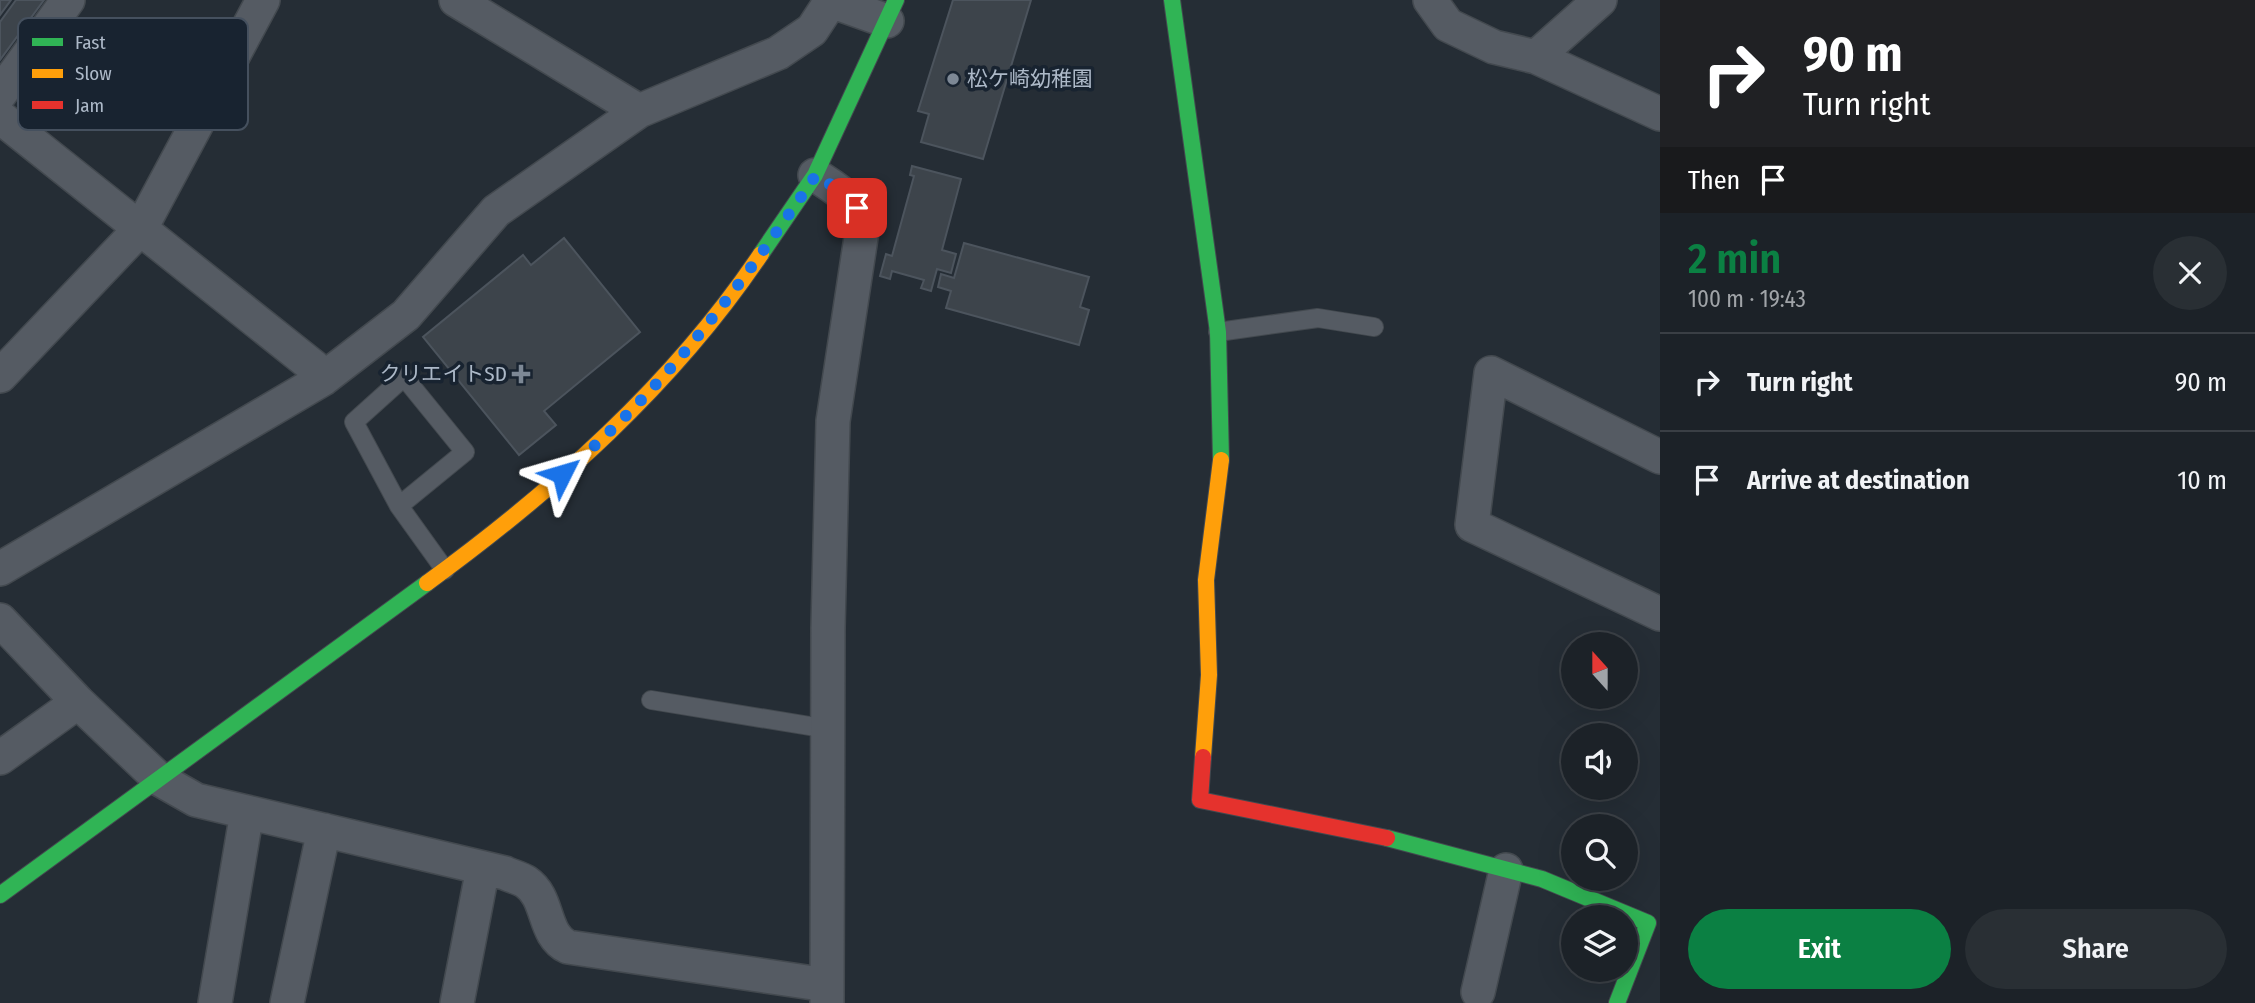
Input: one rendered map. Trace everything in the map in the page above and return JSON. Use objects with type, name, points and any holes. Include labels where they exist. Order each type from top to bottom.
[{"type":"street","points":[[55,18],[68,0]]},
{"type":"street","points":[[248,30],[264,0]]},
{"type":"street","points":[[0,569],[323,379],[406,315],[496,211],[639,111],[778,53],[812,30],[830,0],[891,11],[816,175],[742,283],[674,366],[604,440],[445,570],[0,895]]},
{"type":"street","points":[[1172,0],[1217,332],[1221,459],[1206,580],[1209,675],[1200,800],[1392,838],[1506,870],[1654,919],[1618,1003]]},
{"type":"street","points":[[1430,0],[1448,25],[1494,47],[1536,57],[1660,114]]},
{"type":"street","points":[[1536,57],[1600,0]]},
{"type":"street","points":[[467,3],[639,111]]},
{"type":"street","points":[[0,94],[18,69]]},
{"type":"street","points":[[0,117],[314,367],[323,379]]},
{"type":"street","points":[[4,365],[141,228],[194,130]]},
{"type":"street","points":[[0,620],[78,702],[159,779],[196,800],[483,868],[526,881],[535,891],[553,936],[568,947],[827,994],[833,421],[862,231],[857,208],[845,194],[816,175]]},
{"type":"street","points":[[1660,457],[1491,373],[1472,525],[1660,614]]},
{"type":"street","points":[[0,758],[78,702]]},
{"type":"street","points":[[215,1003],[247,812]]},
{"type":"street","points":[[287,1003],[324,830]]},
{"type":"street","points":[[457,1003],[483,868]]},
{"type":"street","points":[[1478,992],[1506,870]]},
{"type":"lane","points":[[1217,332],[1318,318],[1374,327]]},
{"type":"lane","points":[[399,506],[466,452],[404,377],[354,422],[399,506],[445,570]]},
{"type":"lane","points":[[650,700],[828,729]]},
{"type":"building","points":[[0,0],[11,0],[0,15]]},
{"type":"building","points":[[16,0],[44,0],[31,18],[18,18],[18,35],[0,60],[0,22]]},
{"type":"building","points":[[953,0],[1031,0],[983,159],[921,142],[929,114],[918,111]]},
{"type":"building","points":[[912,166],[961,179],[942,250],[956,254],[951,273],[937,269],[931,291],[921,288],[924,280],[892,271],[890,279],[880,276],[886,254],[892,256],[914,176],[910,175]]},
{"type":"building","name":"クリエイトSD","points":[[564,238],[640,332],[544,411],[556,425],[519,455],[423,337],[523,255],[531,265]]},
{"type":"building","points":[[964,243],[1089,277],[1080,307],[1089,310],[1079,345],[946,308],[951,291],[938,287],[941,274],[954,278]]},
{"type":"traffic: fast","points":[[761,254],[815,175],[896,0]]},
{"type":"traffic: fast","points":[[1172,0],[1218,332],[1221,460]]},
{"type":"traffic: fast","points":[[0,895],[427,583]]},
{"type":"traffic: fast","points":[[1387,838],[1542,879],[1648,923],[1617,1003]]},
{"type":"traffic: slow","points":[[427,583],[520,511],[608,433],[689,348],[727,302],[761,254]]},
{"type":"traffic: slow","points":[[1203,757],[1209,675],[1206,580],[1221,460]]},
{"type":"traffic: jam","points":[[1203,757],[1200,800],[1387,838]]},
{"type":"place","name":"松ケ崎幼稚園","points":[[953,79]]},
{"type":"place","name":"クリエイトSD","points":[[521,374]]},
{"type":"route","points":[[562,474],[604,440],[674,366],[742,283],[816,175],[845,194],[857,208]]}]
